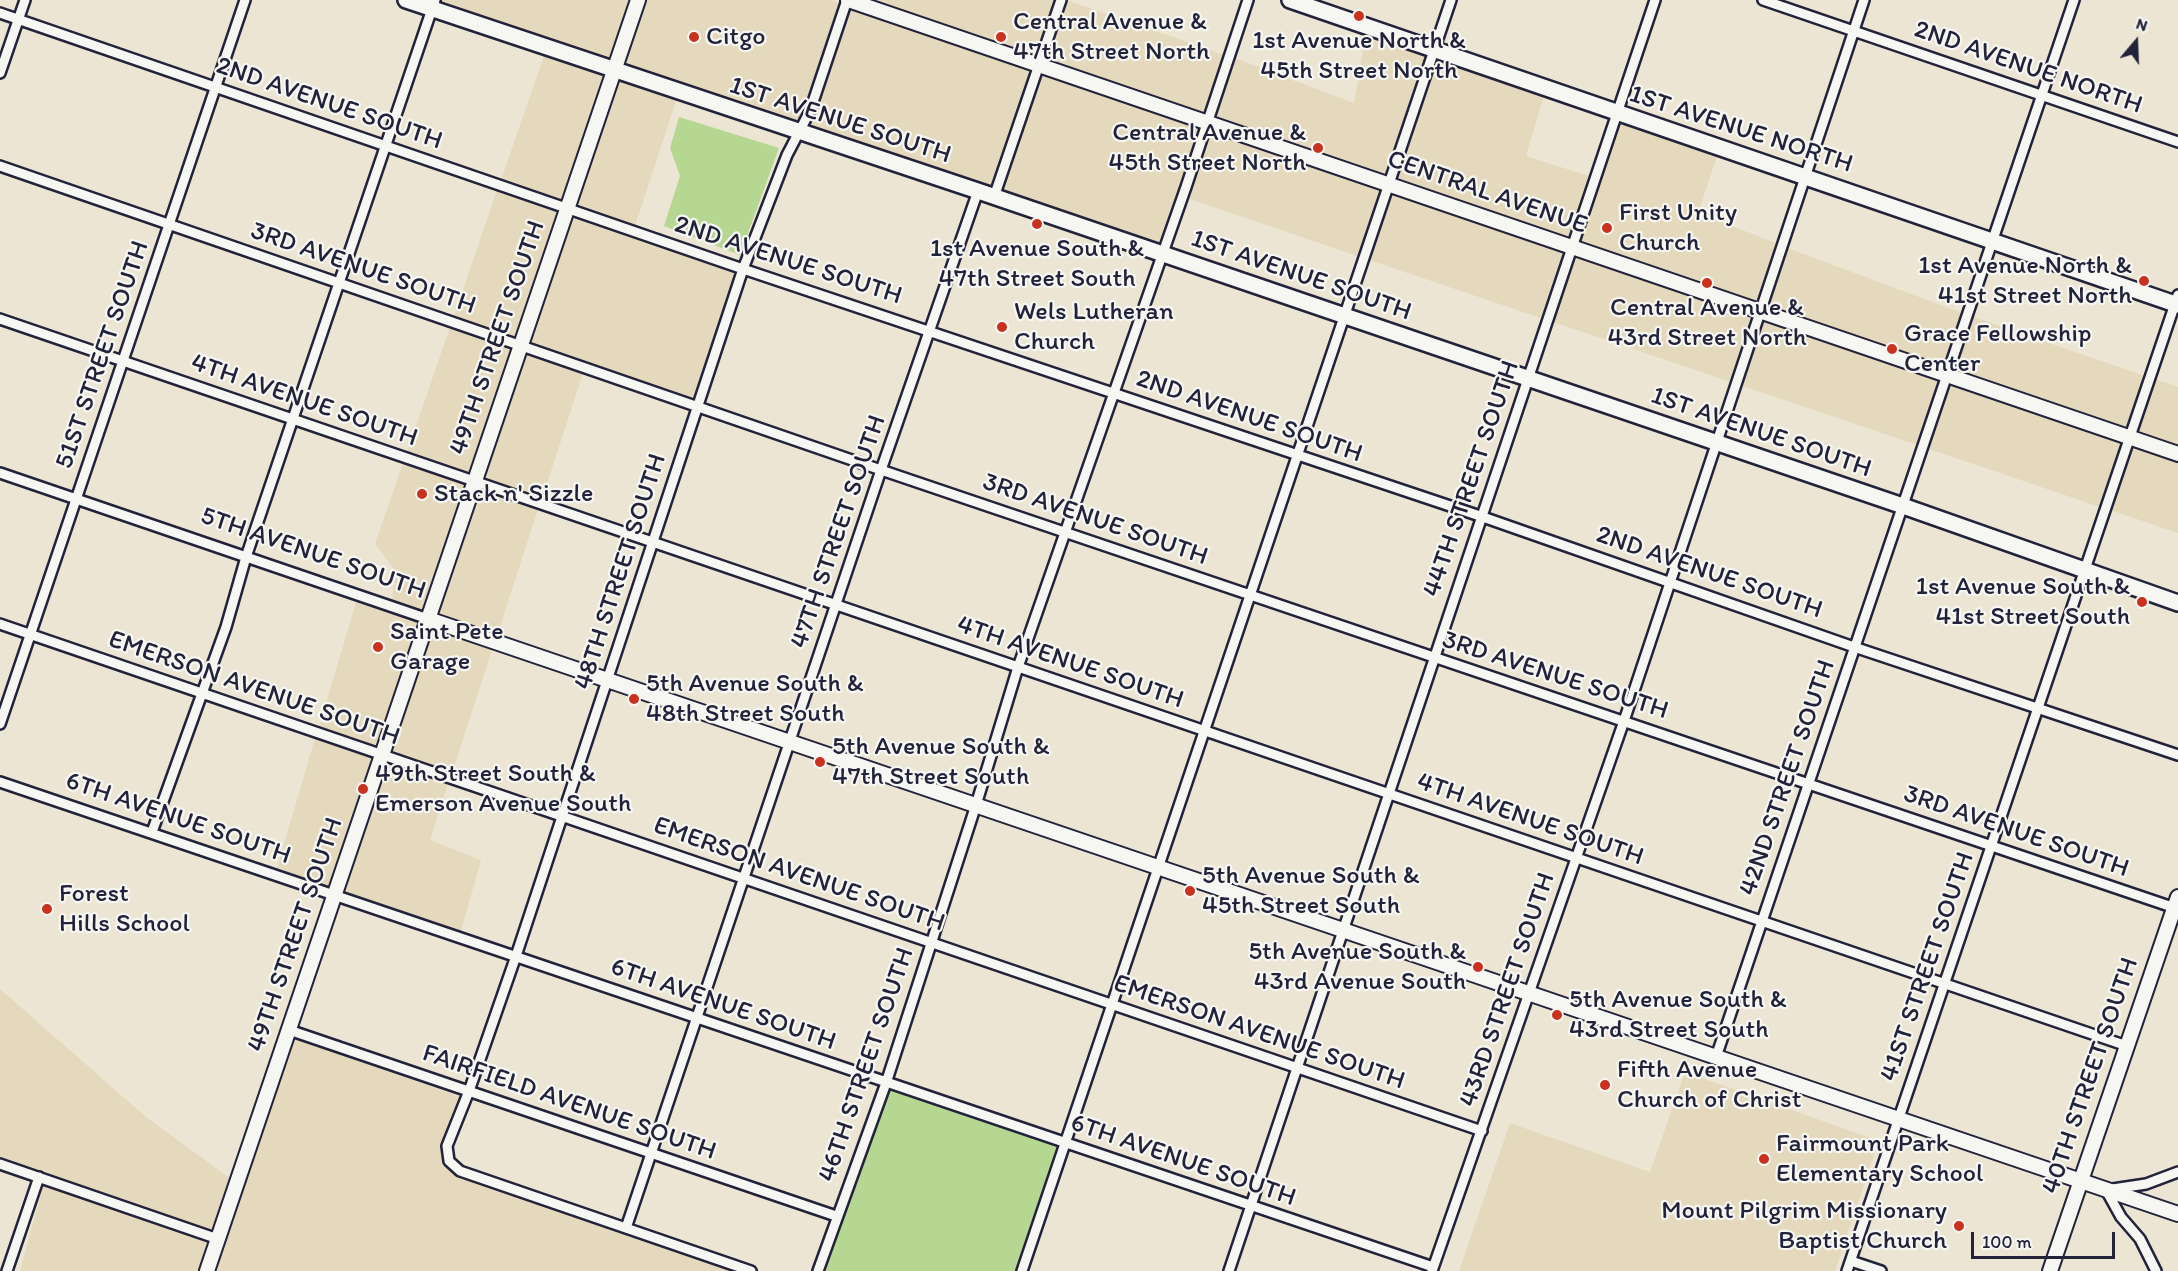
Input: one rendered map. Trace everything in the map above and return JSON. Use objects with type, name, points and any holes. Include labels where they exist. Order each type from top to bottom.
[{"type":"main road","name":"1ST AVENUE SOUTH","points":[[406,0],[434,5],[614,71],[978,191],[1903,506],[2178,603]]},
{"type":"main road","name":"49TH STREET SOUTH","points":[[207,1271],[638,0]]},
{"type":"main road","name":"CENTRAL AVENUE","points":[[848,0],[2178,454]]},
{"type":"main road","name":"1ST AVENUE NORTH","points":[[1290,0],[1616,114],[1804,175],[1992,242],[2177,302]]},
{"type":"main road","points":[[2158,596],[2178,596]]},
{"type":"main road","name":"5TH AVENUE SOUTH","points":[[428,619],[2178,1215]]},
{"type":"main road","name":"40TH STREET SOUTH","points":[[2050,1271],[2177,905]]},
{"type":"street","points":[[0,73],[25,0]]},
{"type":"street","name":"51ST STREET SOUTH","points":[[0,724],[245,0]]},
{"type":"street","name":"48TH STREET SOUTH","points":[[626,1228],[460,1171],[449,1161],[447,1146],[469,1091],[516,956],[743,269],[797,132],[810,111],[848,0]]},
{"type":"street","points":[[994,197],[1061,0]]},
{"type":"street","name":"46TH STREET SOUTH","points":[[818,1271],[886,1083],[976,806],[1018,667],[1248,0]]},
{"type":"street","points":[[1022,1271],[1451,0]]},
{"type":"street","name":"44TH STREET SOUTH","points":[[1229,1271],[1480,516],[1573,248],[1655,0]]},
{"type":"street","name":"2ND AVENUE NORTH","points":[[1763,0],[2178,142]]},
{"type":"street","name":"43RD STREET SOUTH","points":[[1432,1269],[1624,721],[1758,311],[1864,0]]},
{"type":"street","name":"42ND STREET SOUTH","points":[[1716,1057],[2074,0]]},
{"type":"street","points":[[152,832],[202,695],[246,557],[434,5]]},
{"type":"street","name":"2ND AVENUE SOUTH","points":[[0,13],[743,269],[1480,516],[1854,647],[2178,755]]},
{"type":"street","name":"3RD AVENUE SOUTH","points":[[0,166],[881,470],[1992,846],[2177,905]]},
{"type":"street","name":"47TH STREET SOUTH","points":[[626,1228],[881,470],[978,191]]},
{"type":"street","name":"41ST STREET SOUTH","points":[[1847,1271],[2177,302]]},
{"type":"street","name":"4TH AVENUE SOUTH","points":[[0,319],[2127,1046]]},
{"type":"street","name":"5TH AVENUE SOUTH","points":[[0,473],[428,619]]},
{"type":"street","name":"EMERSON AVENUE SOUTH","points":[[0,624],[1482,1131]]},
{"type":"street","name":"6TH AVENUE SOUTH","points":[[0,782],[335,894],[1432,1269]]},
{"type":"street","name":"FAIRFIELD AVENUE SOUTH","points":[[289,1030],[836,1216]]},
{"type":"street","points":[[0,1164],[218,1239]]},
{"type":"street","points":[[2156,1271],[2140,1239],[2121,1217],[2106,1190],[2146,1184],[2178,1172]]},
{"type":"street","points":[[8,1271],[39,1177]]},
{"type":"street","points":[[626,1228],[751,1271]]},
{"type":"street","points":[[1851,1261],[1881,1271]]},
{"type":"shaded area","points":[[441,0],[632,0],[611,64],[439,5]]},
{"type":"shaded area","points":[[643,0],[831,0],[841,3],[806,109],[795,126],[620,67]]},
{"type":"shaded area","points":[[865,0],[1055,0],[1035,58]]},
{"type":"shaded area","points":[[1066,0],[1225,55],[1204,116],[1045,61]]},
{"type":"shaded area","points":[[850,7],[1032,68],[991,190],[805,129],[815,112]]},
{"type":"shaded area","points":[[1366,33],[1427,55],[1386,178],[1214,119],[1235,58],[1354,103]]},
{"type":"shaded area","points":[[545,53],[607,75],[564,202],[501,180]]},
{"type":"shaded area","points":[[1436,58],[1544,95],[1526,156],[1592,177],[1570,241],[1395,181]]},
{"type":"shaded area","points":[[1041,72],[1201,126],[1159,247],[1001,193]]},
{"type":"shaded area","points":[[617,78],[677,98],[635,226],[574,205]]},
{"type":"shaded area","points":[[1622,122],[1718,153],[1698,213],[1776,243],[1755,304],[1579,244]]},
{"type":"shaded area","points":[[1210,130],[1382,189],[1360,257],[1187,198]]},
{"type":"shaded area","points":[[497,190],[561,212],[518,339],[454,316]]},
{"type":"shaded area","points":[[1392,192],[1566,251],[1544,319],[1369,260]]},
{"type":"shaded area","points":[[570,216],[737,273],[695,400],[527,342]]},
{"type":"shaded area","points":[[1785,247],[1962,313],[1943,368],[1765,307]]},
{"type":"shaded area","points":[[1576,255],[1751,315],[1731,382],[1553,322]]},
{"type":"shaded area","points":[[1971,316],[2145,376],[2127,431],[1952,371]]},
{"type":"shaded area","points":[[1761,318],[1939,379],[1917,445],[1740,385]]},
{"type":"shaded area","points":[[450,327],[514,349],[472,475],[407,452]]},
{"type":"shaded area","points":[[524,353],[583,373],[542,499],[481,478]]},
{"type":"shaded area","points":[[2155,379],[2178,387],[2178,448],[2136,434]]},
{"type":"shaded area","points":[[1949,382],[2123,441],[2100,507],[1926,448]]},
{"type":"shaded area","points":[[2132,445],[2178,460],[2178,533],[2110,510]]},
{"type":"shaded area","points":[[403,463],[468,485],[425,612],[392,601],[395,570],[375,544]]},
{"type":"shaded area","points":[[478,488],[538,509],[497,636],[435,615]]},
{"type":"shaded area","points":[[356,602],[422,623],[379,748],[319,727]]},
{"type":"shaded area","points":[[431,626],[493,647],[452,773],[388,751]]},
{"type":"shaded area","points":[[315,738],[375,758],[332,888],[277,868]]},
{"type":"shaded area","points":[[384,761],[448,783],[430,840],[481,860],[461,931],[341,891]]},
{"type":"shaded area","points":[[0,989],[146,1117],[231,1179],[215,1232],[0,1158]]},
{"type":"shaded area","points":[[292,1037],[461,1097],[442,1148],[445,1167],[458,1176],[733,1271],[213,1271]]},
{"type":"shaded area","name":"Fairmount Park Elementary School","points":[[1685,1072],[1876,1140],[1877,1146],[1835,1271],[1459,1271],[1510,1123],[1650,1172]]},
{"type":"shaded area","points":[[42,1184],[212,1242],[202,1271],[20,1271]]},
{"type":"green space","points":[[679,117],[779,148],[740,255],[664,226],[680,176],[670,148]]},
{"type":"green space","points":[[889,1090],[1058,1147],[1017,1271],[823,1271]]},
{"type":"place","name":"1st Avenue North & 45th Street North","points":[[1359,16]]},
{"type":"place","name":"Citgo","points":[[694,37]]},
{"type":"place","name":"Central Avenue & 47th Street North","points":[[1001,37]]},
{"type":"place","name":"Central Avenue & 45th Street North","points":[[1318,148]]},
{"type":"place","name":"1st Avenue South & 47th Street South","points":[[1037,224]]},
{"type":"place","name":"First Unity Church","points":[[1607,228]]},
{"type":"place","name":"1st Avenue North & 41st Street North","points":[[2144,281]]},
{"type":"place","name":"Central Avenue & 43rd Street North","points":[[1707,283]]},
{"type":"place","name":"Wels Lutheran Church","points":[[1002,327]]},
{"type":"place","name":"Grace Fellowship Center","points":[[1892,349]]},
{"type":"place","name":"Stack n' Sizzle","points":[[422,494]]},
{"type":"place","name":"1st Avenue South & 41st Street South","points":[[2142,602]]},
{"type":"place","name":"Saint Pete Garage","points":[[378,647]]},
{"type":"place","name":"5th Avenue South & 48th Street South","points":[[634,699]]},
{"type":"place","name":"5th Avenue South & 47th Street South","points":[[820,762]]},
{"type":"place","name":"49th Street South & Emerson Avenue South","points":[[363,789]]},
{"type":"place","name":"5th Avenue South & 45th Street South","points":[[1190,891]]},
{"type":"place","name":"Forest Hills School","points":[[47,909]]},
{"type":"place","name":"5th Avenue South & 43rd Avenue South","points":[[1478,967]]},
{"type":"place","name":"5th Avenue South & 43rd Street South","points":[[1557,1015]]},
{"type":"place","name":"Fifth Avenue Church of Christ","points":[[1605,1085]]},
{"type":"place","name":"Fairmount Park Elementary School","points":[[1764,1159]]},
{"type":"place","name":"Mount Pilgrim Missionary Baptist Church","points":[[1959,1226]]}]
